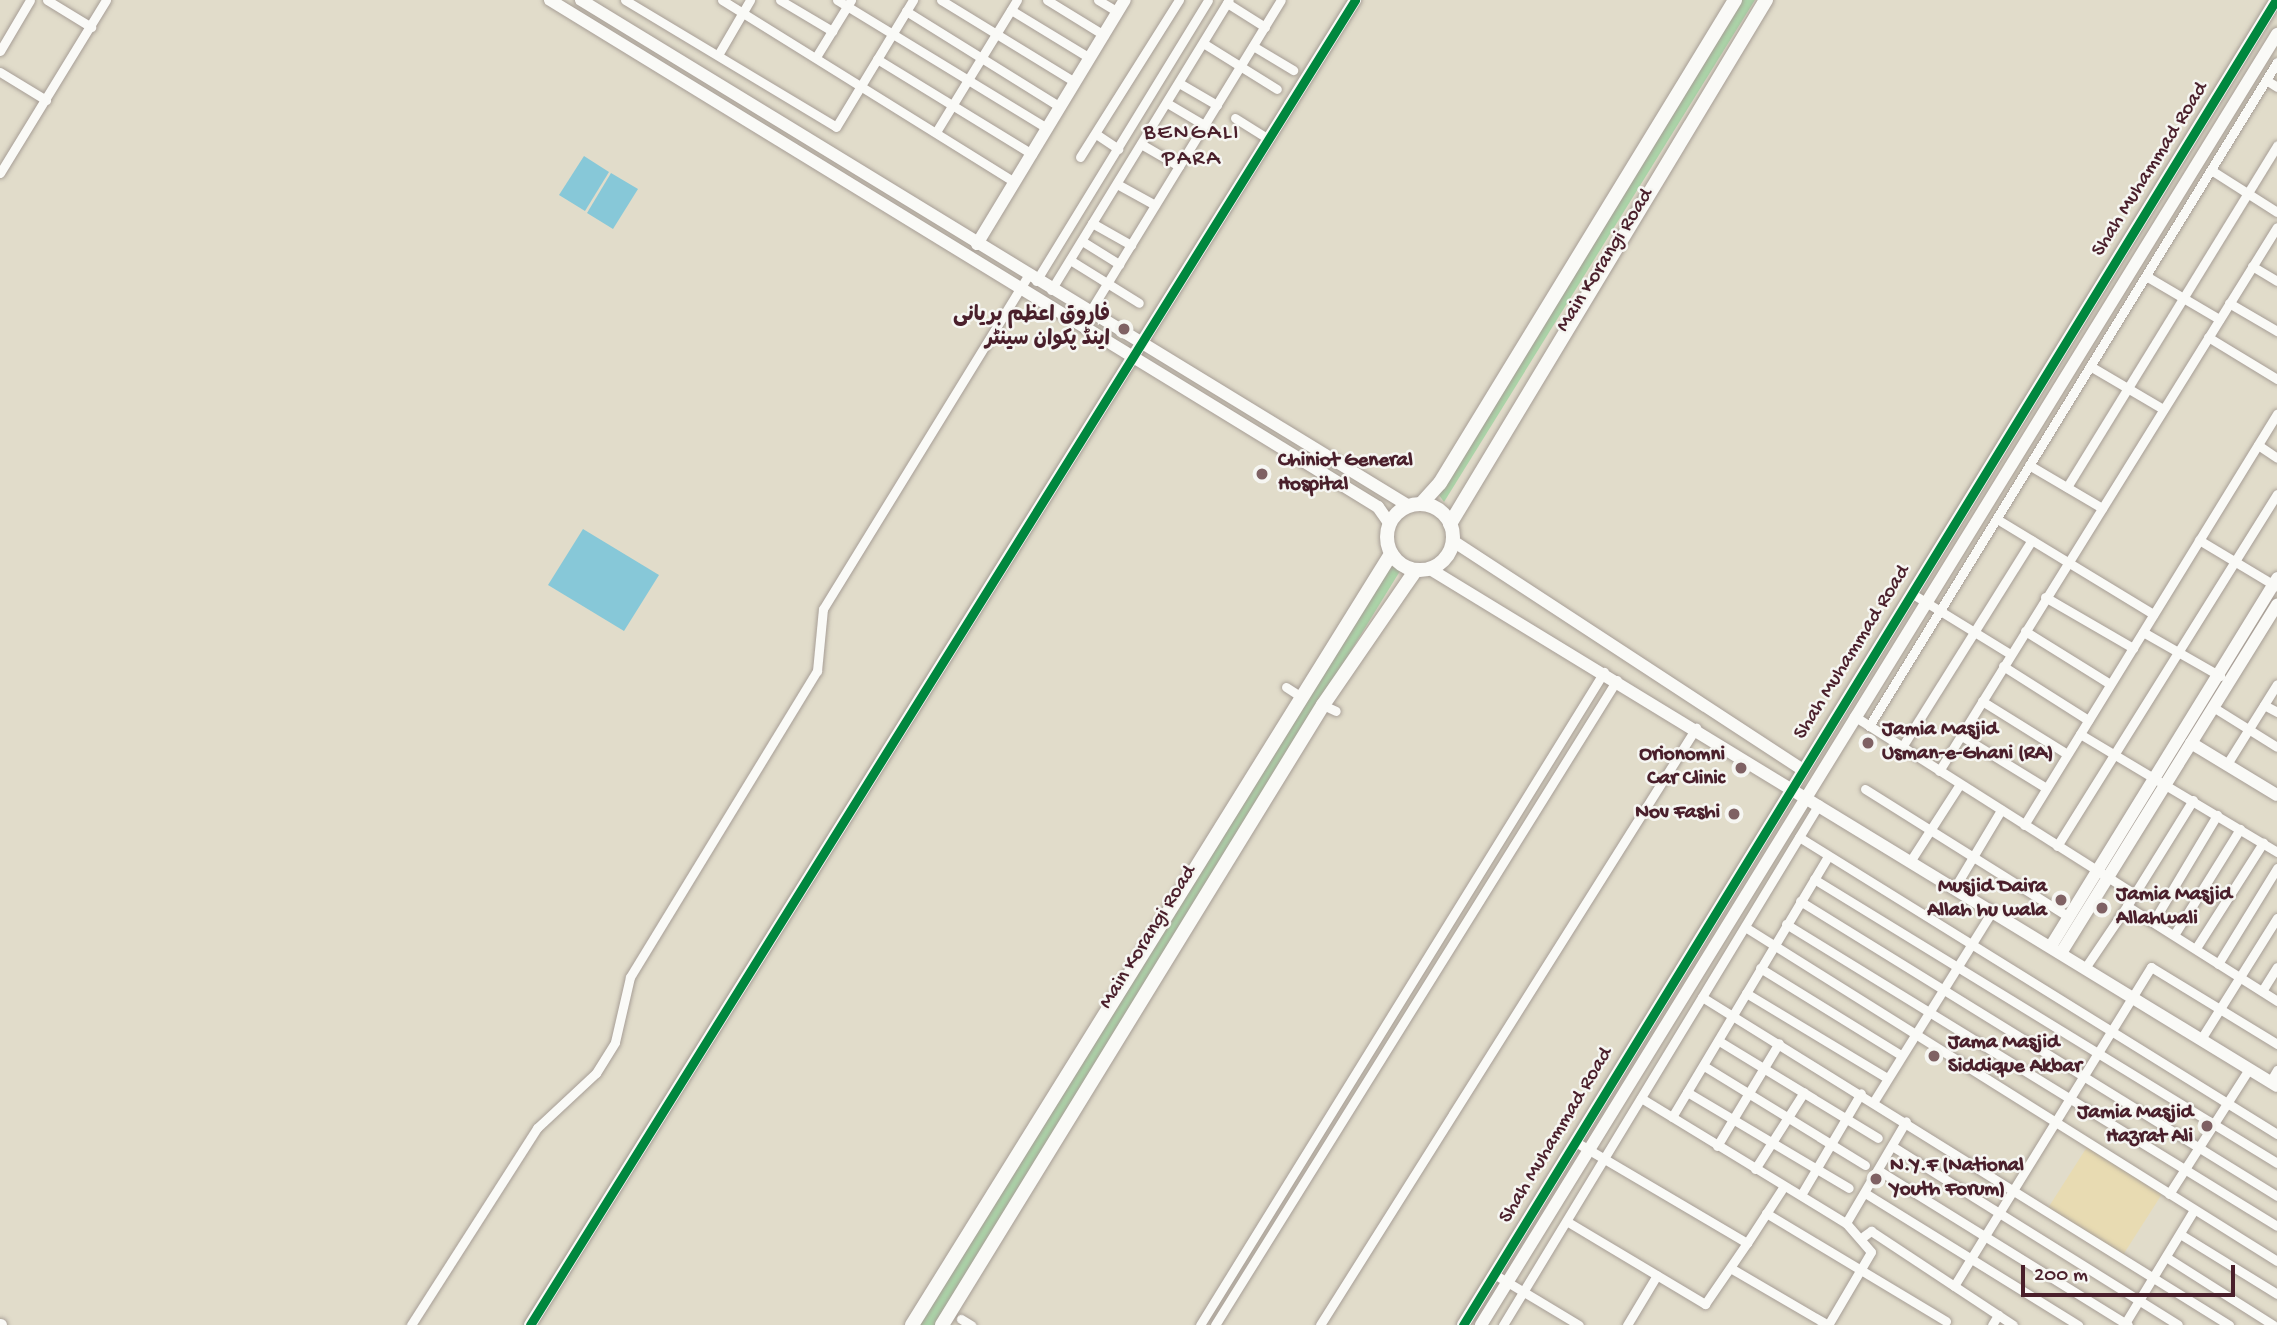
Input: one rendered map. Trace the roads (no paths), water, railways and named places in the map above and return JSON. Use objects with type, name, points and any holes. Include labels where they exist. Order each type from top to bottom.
[{"type":"main road","name":"Main Korangi Road","points":[[1415,505],[1440,483],[1735,0]]},
{"type":"main road","name":"Main Korangi Road","points":[[1450,524],[1541,378],[1766,0]]},
{"type":"main road","points":[[1415,505],[1439,510],[1450,524],[1453,541],[1446,558],[1430,569],[1415,571],[1391,554],[1390,524],[1415,505]]},
{"type":"main road","name":"Main Korangi Road","points":[[912,1325],[1300,696],[1391,554]]},
{"type":"main road","name":"Main Korangi Road","points":[[942,1325],[1415,571]]},
{"type":"street","points":[[0,51],[30,0]]},
{"type":"street","points":[[48,0],[92,27]]},
{"type":"street","points":[[0,173],[92,27],[106,0]]},
{"type":"street","points":[[550,0],[1378,507],[1390,524]]},
{"type":"street","points":[[581,0],[1142,346],[1415,505]]},
{"type":"street","points":[[625,0],[836,127],[913,0]]},
{"type":"street","points":[[722,0],[1014,182]]},
{"type":"street","points":[[718,55],[750,0]]},
{"type":"street","points":[[780,0],[832,32]]},
{"type":"street","points":[[837,0],[849,3],[892,34],[1047,128]]},
{"type":"street","points":[[941,0],[1075,82]]},
{"type":"street","points":[[936,132],[1017,0]]},
{"type":"street","points":[[1047,0],[1104,35]]},
{"type":"street","points":[[1098,0],[1118,12]]},
{"type":"street","points":[[977,244],[1125,0]]},
{"type":"street","points":[[1080,157],[1179,0]]},
{"type":"street","points":[[411,1325],[501,1177],[545,1119],[596,1073],[615,1042],[629,977],[817,671],[823,608],[1020,289],[1032,278],[1118,149],[1208,0]]},
{"type":"street","points":[[1089,313],[1281,0]]},
{"type":"street","points":[[530,1325],[1355,0]]},
{"type":"street","name":"Shah Muhammad Road","points":[[1463,1325],[1791,786],[2276,0]]},
{"type":"street","points":[[1051,290],[1228,1],[1265,27]]},
{"type":"street","points":[[816,57],[849,3]]},
{"type":"street","points":[[906,10],[1060,107]]},
{"type":"street","points":[[1011,10],[1090,58]]},
{"type":"street","name":"Shah Muhammad Road","points":[[1480,1325],[2277,34]]},
{"type":"street","points":[[1203,43],[1277,89]]},
{"type":"street","points":[[1253,46],[1293,70]]},
{"type":"street","points":[[877,59],[1031,154]]},
{"type":"street","points":[[1869,726],[2277,62]]},
{"type":"street","points":[[0,72],[46,100]]},
{"type":"street","points":[[2266,80],[2277,88]]},
{"type":"street","points":[[1179,83],[1217,105]]},
{"type":"street","points":[[1167,103],[1204,125]]},
{"type":"street","points":[[1234,118],[1269,139]]},
{"type":"street","points":[[1096,134],[1118,149]]},
{"type":"street","points":[[1141,144],[1179,166]]},
{"type":"street","points":[[2067,487],[2277,145]]},
{"type":"street","points":[[2211,170],[2277,212]]},
{"type":"street","points":[[1117,184],[1155,205]]},
{"type":"street","points":[[1092,223],[1131,245]]},
{"type":"street","points":[[1939,771],[2045,597],[2276,232]]},
{"type":"street","points":[[1082,241],[1119,264]]},
{"type":"street","points":[[1070,260],[1139,303]]},
{"type":"street","points":[[2252,266],[2277,281]]},
{"type":"street","points":[[2146,276],[2219,319]]},
{"type":"street","points":[[2229,303],[2277,331]]},
{"type":"street","points":[[2208,337],[2277,379]]},
{"type":"street","points":[[2055,358],[2070,367]]},
{"type":"street","points":[[2090,366],[2163,409]]},
{"type":"street","points":[[2024,825],[2277,414]]},
{"type":"street","points":[[2258,445],[2277,458]]},
{"type":"street","points":[[2029,465],[2102,508]]},
{"type":"street","points":[[2057,846],[2277,494]]},
{"type":"street","points":[[1997,519],[2153,614]]},
{"type":"street","points":[[1902,747],[2032,540]]},
{"type":"street","points":[[2056,950],[2160,781],[2217,675],[2276,583],[2199,540]]},
{"type":"street","points":[[1453,541],[1802,769],[1805,795]]},
{"type":"street","points":[[1430,569],[1791,786],[2273,1084],[2277,1070]]},
{"type":"street","points":[[1911,593],[2010,654]]},
{"type":"street","points":[[2045,597],[2133,648]]},
{"type":"street","points":[[2160,781],[2191,743],[2276,608]]},
{"type":"street","points":[[2025,631],[2110,684]]},
{"type":"street","points":[[2143,632],[2229,682]]},
{"type":"street","points":[[2003,666],[2088,720]]},
{"type":"street","points":[[1200,1325],[1604,672]]},
{"type":"street","points":[[1215,1325],[1617,680]]},
{"type":"street","points":[[2227,764],[2277,684]]},
{"type":"street","points":[[1286,687],[1300,696]]},
{"type":"street","points":[[1982,701],[2067,754]]},
{"type":"street","points":[[2264,705],[2277,712]]},
{"type":"street","points":[[2213,707],[2277,747]]},
{"type":"street","points":[[1854,716],[2135,894]]},
{"type":"street","points":[[1320,1325],[1696,729]]},
{"type":"street","points":[[2080,734],[2277,852]]},
{"type":"street","points":[[1961,736],[2046,788]]},
{"type":"street","points":[[2191,743],[2277,795]]},
{"type":"street","points":[[1559,744],[1573,751]]},
{"type":"street","points":[[1911,860],[1959,784]]},
{"type":"street","points":[[1865,789],[2069,917]]},
{"type":"street","points":[[2085,968],[2193,800]]},
{"type":"street","points":[[1503,1325],[1568,1222],[1819,804]]},
{"type":"street","points":[[1955,887],[2001,810]]},
{"type":"street","points":[[2153,922],[2217,815]]},
{"type":"street","points":[[2174,935],[2240,829]]},
{"type":"street","points":[[1799,837],[2277,1134]]},
{"type":"street","points":[[2196,948],[2263,843]]},
{"type":"street","points":[[1672,1117],[1828,856]]},
{"type":"street","points":[[2218,964],[2277,868]]},
{"type":"street","points":[[2056,950],[2069,917],[2103,875]]},
{"type":"street","points":[[1814,879],[2277,1163]]},
{"type":"street","points":[[1475,883],[1486,889]]},
{"type":"street","points":[[1800,901],[2277,1196]]},
{"type":"street","points":[[2127,906],[2277,1001]]},
{"type":"street","points":[[1874,1101],[1993,910]]},
{"type":"street","points":[[2201,1039],[2277,918]]},
{"type":"street","points":[[1787,924],[2277,1226]]},
{"type":"street","points":[[1745,927],[2277,1261]]},
{"type":"street","points":[[1954,1286],[2151,967],[2277,1044]]},
{"type":"street","points":[[2262,991],[2277,967]]},
{"type":"street","points":[[1760,968],[1901,1055]]},
{"type":"street","points":[[1746,993],[1888,1078]]},
{"type":"street","points":[[1702,997],[1874,1101],[2230,1325]]},
{"type":"street","points":[[1719,1041],[1878,1138]]},
{"type":"street","points":[[1717,1146],[1779,1043]]},
{"type":"street","points":[[1704,1066],[1865,1165]]},
{"type":"street","points":[[2169,1194],[2249,1069]]},
{"type":"street","points":[[1687,1092],[1849,1188]]},
{"type":"street","points":[[1755,1169],[1804,1092]]},
{"type":"street","points":[[1801,1195],[1861,1093]]},
{"type":"street","points":[[1641,1098],[1846,1223],[1864,1236],[1871,1252],[1864,1269],[1828,1325],[1732,1269]]},
{"type":"street","points":[[1846,1223],[1906,1121]]},
{"type":"street","points":[[1574,1141],[1747,1243]]},
{"type":"street","points":[[1892,1146],[2178,1325]]},
{"type":"street","points":[[1308,1153],[1318,1159]]},
{"type":"street","points":[[1878,1170],[2126,1324],[2194,1210]]},
{"type":"street","points":[[1568,1222],[1708,1304],[1784,1186]]},
{"type":"street","points":[[1865,1193],[2078,1325]]},
{"type":"street","points":[[1273,1208],[1284,1214]]},
{"type":"street","points":[[1766,1213],[1864,1269],[1946,1321]]},
{"type":"street","points":[[1864,1236],[1871,1231],[2013,1325]]},
{"type":"street","points":[[2180,1234],[2277,1294]]},
{"type":"street","points":[[2166,1257],[2273,1325]]},
{"type":"street","points":[[1494,1274],[1579,1325]]},
{"type":"street","points":[[1627,1325],[1657,1275]]},
{"type":"street","points":[[1216,1300],[1226,1306]]},
{"type":"street","points":[[1992,1325],[1998,1315]]},
{"type":"street","points":[[961,1319],[971,1325]]},
{"type":"water","points":[[584,156],[609,172],[585,211],[559,195]]},
{"type":"water","points":[[611,173],[638,189],[613,229],[587,213]]},
{"type":"water","points":[[583,529],[659,575],[624,631],[548,585]]},
{"type":"place","name":"فاروق اعظم بریانی اینڈ پکوان سینٹر","points":[[1124,329]]},
{"type":"place","name":"Chiniot General Hospital","points":[[1262,474]]},
{"type":"place","name":"Jamia Masjid Usman-e-Ghani (RA)","points":[[1868,743]]},
{"type":"place","name":"Orionomni Car Clinic","points":[[1741,768]]},
{"type":"place","name":"Nov Fashi","points":[[1734,814]]},
{"type":"place","name":"Musjid Daira Allah hu wala","points":[[2061,900]]},
{"type":"place","name":"Jamia Masjid Allahwali","points":[[2102,908]]},
{"type":"place","name":"Jama Masjid Siddique Akbar","points":[[1934,1056]]},
{"type":"place","name":"Jamia Masjid Hazrat Ali","points":[[2207,1126]]},
{"type":"place","name":"N.Y.F (National Youth Forum)","points":[[1876,1179]]},
{"type":"district","name":"BENGALI PARA","points":[[1192,147]]}]
